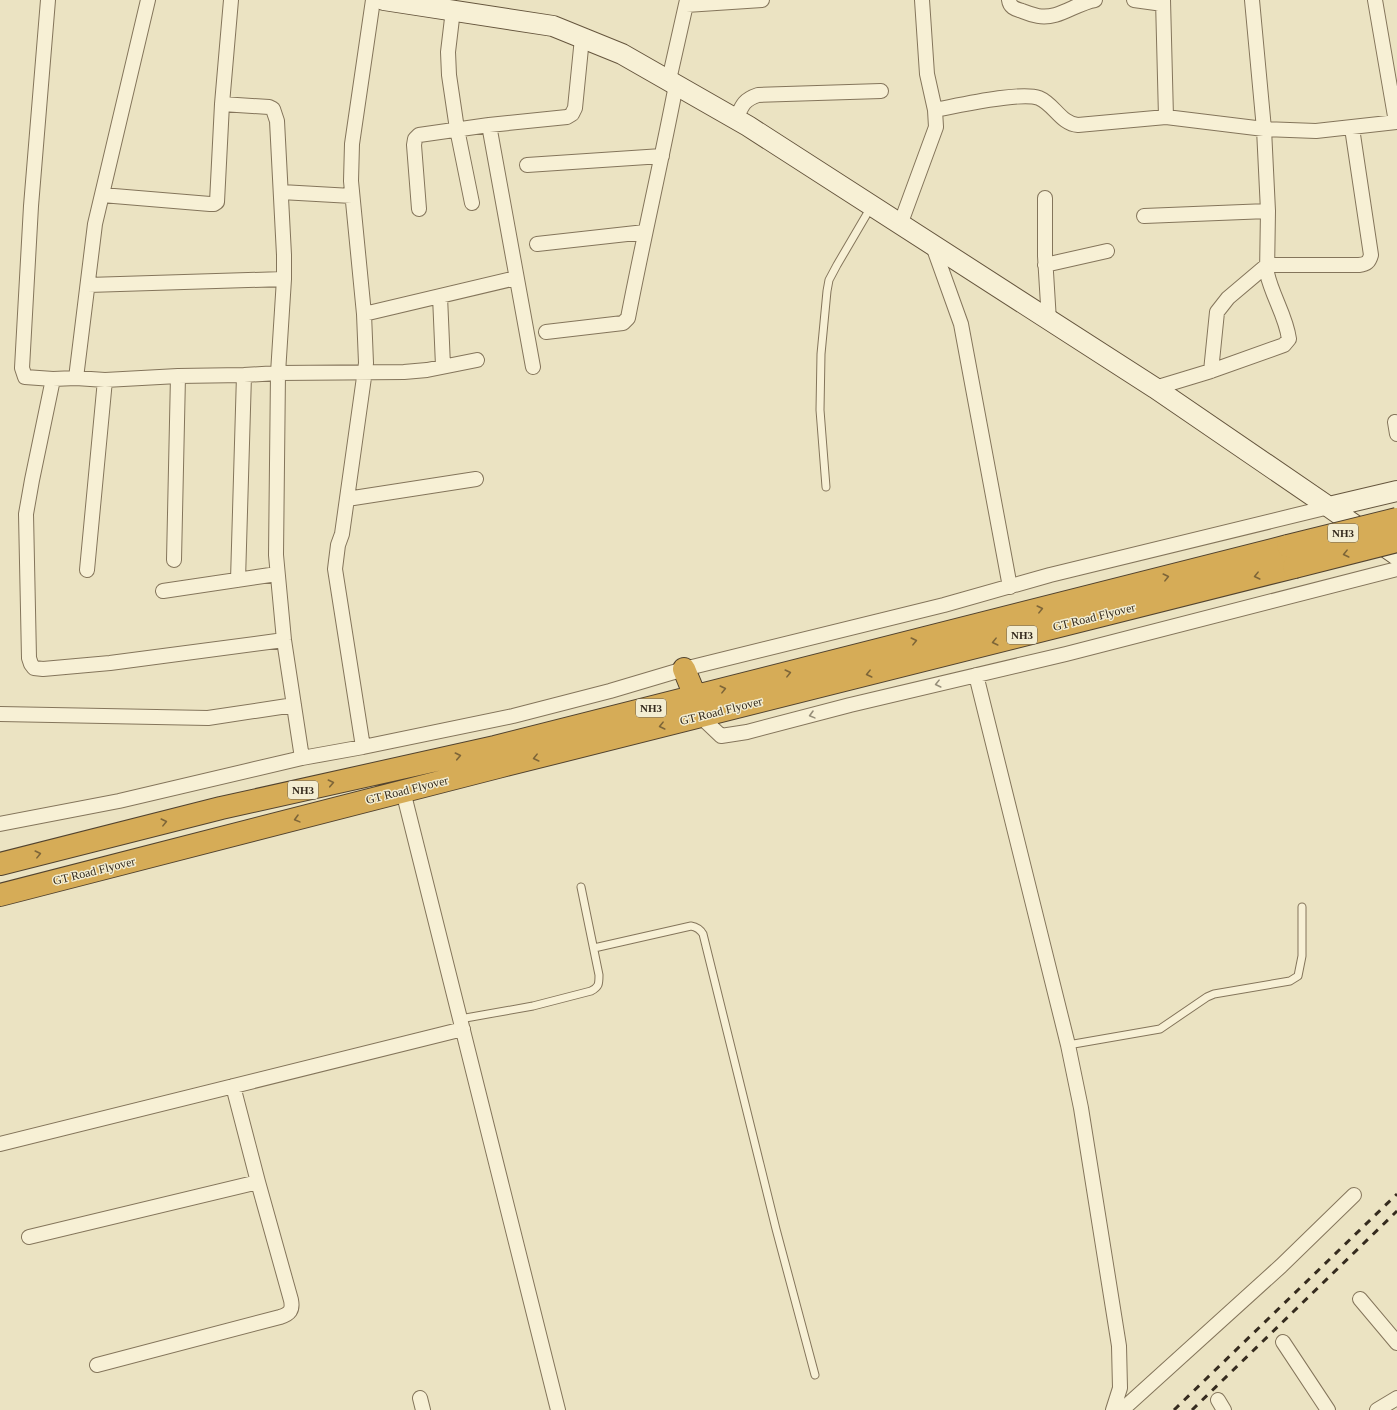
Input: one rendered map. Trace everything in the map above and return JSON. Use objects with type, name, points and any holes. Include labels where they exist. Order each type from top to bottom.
[{"type":"highway","name":"GT Road Flyover","points":[[1291,557],[1397,519]]},
{"type":"highway","name":"GT Road Flyover","points":[[0,895],[403,792],[697,706],[1291,557],[1397,541]]},
{"type":"highway","points":[[684,669],[697,706]]},
{"type":"highway","name":"GT Road Flyover","points":[[0,864],[221,808],[495,747],[697,706]]},
{"type":"street","points":[[48,0],[31,206],[22,368],[26,377],[104,380],[278,373],[404,372],[476,360]]},
{"type":"street","points":[[76,378],[95,224],[148,0]]},
{"type":"street","points":[[102,195],[210,204],[217,202],[222,104],[231,0]]},
{"type":"street","points":[[363,747],[335,569],[338,545],[342,534],[366,372],[364,314],[352,196],[351,165],[352,144],[373,0]]},
{"type":"street","points":[[384,0],[458,7],[553,26],[622,54],[736,119],[1155,388],[1329,507],[1397,556]]},
{"type":"street","points":[[546,332],[623,323],[626,322],[628,318],[662,156],[672,83],[687,2],[762,0]]},
{"type":"street","points":[[900,225],[936,127],[935,110],[927,74],[922,0]]},
{"type":"street","points":[[1009,0],[1014,9],[1038,16],[1056,14],[1095,0]]},
{"type":"street","points":[[1134,0],[1163,2],[1166,117]]},
{"type":"street","points":[[1155,388],[1211,371],[1284,345],[1289,339],[1285,323],[1269,281],[1267,265],[1268,211],[1264,129],[1252,0]]},
{"type":"street","points":[[935,110],[1008,97],[1033,96],[1048,102],[1064,119],[1073,125],[1178,117],[1264,129],[1316,131],[1397,122],[1375,0]]},
{"type":"street","points":[[458,7],[448,52],[449,75],[457,129],[472,203]]},
{"type":"street","points":[[419,209],[414,145],[415,138],[419,135],[457,129],[567,117],[572,114],[575,108],[582,38]]},
{"type":"street","points":[[736,119],[743,104],[749,98],[758,95],[881,91]]},
{"type":"street","points":[[222,104],[269,107],[273,109],[277,121],[284,279],[278,373],[276,533],[277,574],[284,640],[302,758]]},
{"type":"street","points":[[489,125],[533,367]]},
{"type":"street","points":[[1211,371],[1217,312],[1228,298],[1267,265],[1360,265],[1366,264],[1370,261],[1371,255],[1352,128]]},
{"type":"street","points":[[526,165],[662,156]]},
{"type":"street","points":[[281,192],[352,196]]},
{"type":"street","points":[[1045,198],[1045,265],[1049,321]]},
{"type":"street","points":[[1144,216],[1268,211]]},
{"type":"street","points":[[537,244],[645,232]]},
{"type":"street","points":[[933,246],[961,324],[1010,587]]},
{"type":"street","points":[[1045,265],[1106,251]]},
{"type":"street","points":[[364,314],[516,278]]},
{"type":"street","points":[[88,285],[284,279]]},
{"type":"street","points":[[440,296],[443,366]]},
{"type":"street","points":[[238,580],[244,375]]},
{"type":"street","points":[[174,560],[178,376]]},
{"type":"street","points":[[53,379],[26,514],[30,658],[31,664],[34,668],[43,669],[110,663],[284,640]]},
{"type":"street","points":[[87,570],[104,380]]},
{"type":"street","points":[[347,499],[476,479]]},
{"type":"street","points":[[0,824],[120,801],[302,758],[513,716],[684,669],[944,605],[1050,575],[1397,491]]},
{"type":"street","points":[[697,706],[721,736],[747,732],[1066,654],[1397,569]]},
{"type":"street","points":[[163,592],[277,574]]},
{"type":"street","points":[[976,675],[1068,1045],[1082,1108],[1119,1346],[1120,1388],[1113,1410]]},
{"type":"street","points":[[0,714],[208,718],[294,704]]},
{"type":"street","points":[[403,792],[558,1410]]},
{"type":"street","points":[[0,1144],[233,1086],[462,1024]]},
{"type":"street","points":[[97,1365],[280,1317],[289,1313],[291,1310],[291,1300],[233,1086]]},
{"type":"street","points":[[30,1238],[258,1182]]},
{"type":"street","points":[[1122,1410],[1281,1266],[1354,1195]]},
{"type":"street","points":[[1360,1299],[1397,1343]]},
{"type":"street","points":[[1283,1342],[1328,1410]]},
{"type":"street","points":[[1377,1410],[1397,1398]]},
{"type":"lane","points":[[826,487],[820,410],[821,354],[827,290],[829,280],[837,265],[872,206]]},
{"type":"lane","points":[[462,1024],[591,991],[596,988],[600,983],[599,975],[581,887]]},
{"type":"lane","points":[[1068,1045],[1150,1032],[1160,1029],[1206,997],[1214,994],[1290,981],[1297,978],[1302,956],[1302,907]]},
{"type":"lane","points":[[594,948],[691,926],[701,930],[704,934],[778,1236],[815,1374]]},
{"type":"railway","points":[[1174,1410],[1397,1194]]},
{"type":"railway","points":[[1192,1410],[1397,1211]]}]
